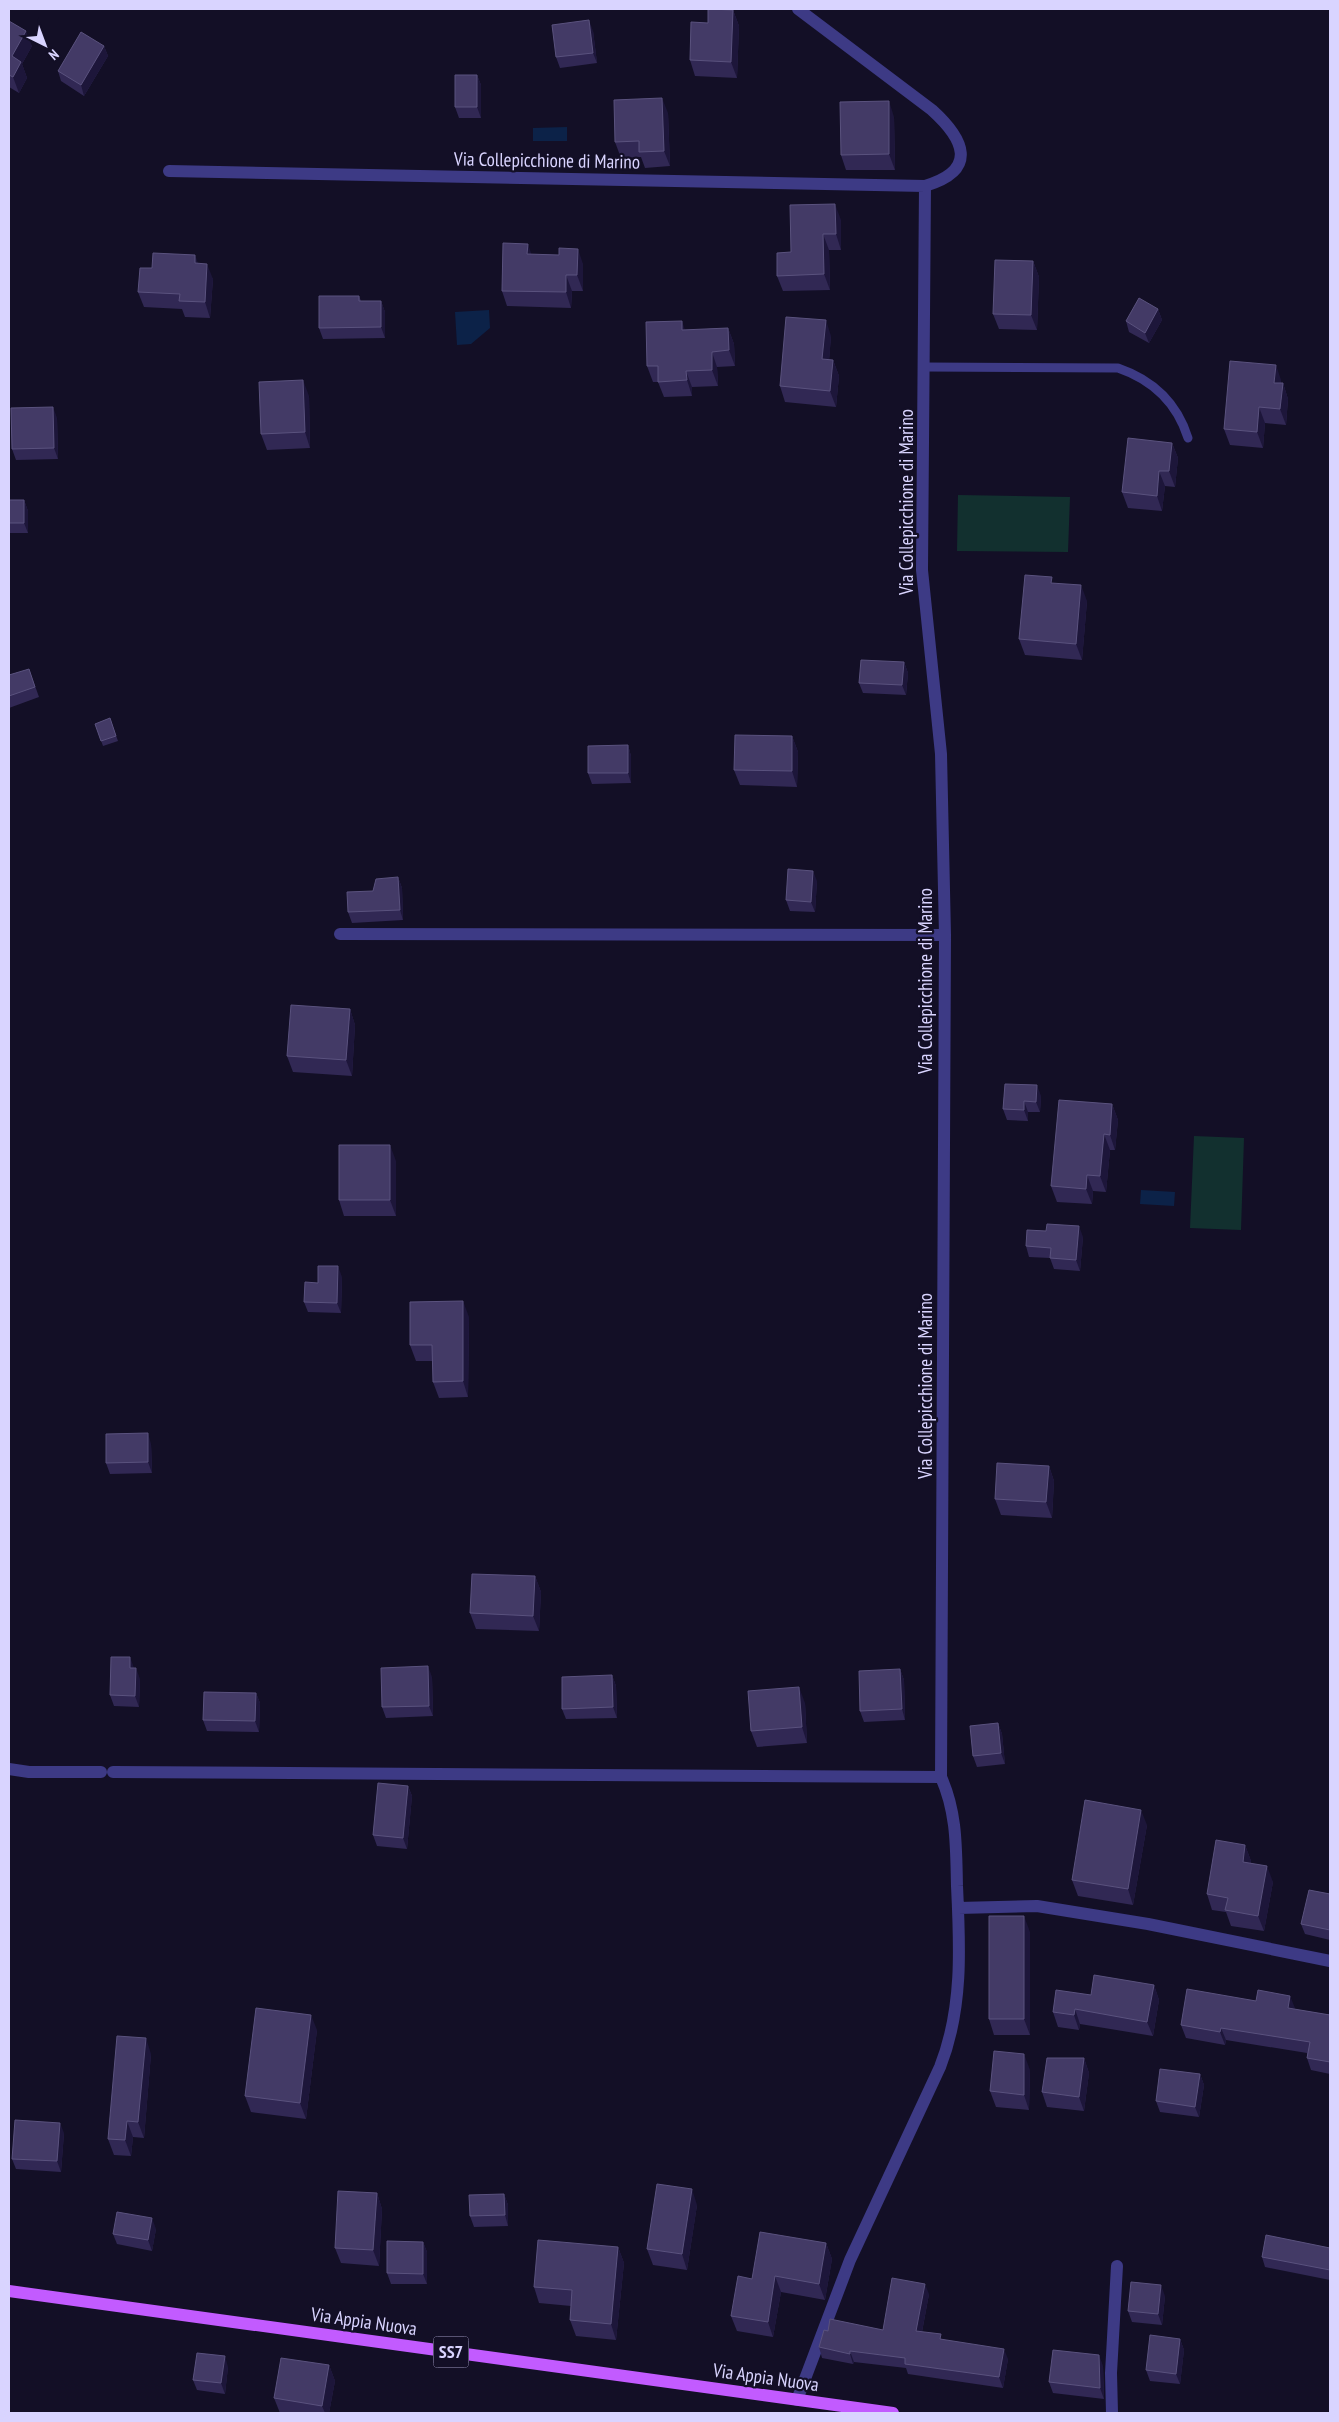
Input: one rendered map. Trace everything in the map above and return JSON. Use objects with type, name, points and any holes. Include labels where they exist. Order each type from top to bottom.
[{"type":"main road","name":"Via Appia Nuova","points":[[9,2291],[893,2413]]},
{"type":"street","name":"Via Collepicchione di Marino","points":[[169,172],[925,186],[942,179],[961,161],[961,148],[956,137],[932,110],[798,9]]},
{"type":"street","name":"Via Collepicchione di Marino","points":[[925,186],[922,570],[941,754],[945,935],[941,1777]]},
{"type":"street","points":[[340,934],[945,935]]},
{"type":"street","points":[[9,1768],[29,1772],[941,1777],[953,1808],[958,1908],[957,2002],[946,2052],[850,2260],[797,2400]]},
{"type":"street","points":[[958,1908],[1037,1906],[1148,1924],[1330,1961]]},
{"type":"street","points":[[1112,2413],[1111,2373],[1117,2266]]},
{"type":"lane","points":[[925,367],[1118,368],[1137,375],[1162,393],[1184,423],[1188,438]]},
{"type":"green space","points":[[958,495],[1070,497],[1068,552],[957,551]]},
{"type":"green space","points":[[1194,1136],[1244,1138],[1241,1230],[1190,1228]]},
{"type":"water","points":[[567,127],[567,141],[533,141],[533,128]]},
{"type":"water","points":[[489,310],[490,328],[471,344],[457,345],[455,312]]},
{"type":"water","points":[[1141,1190],[1175,1192],[1174,1206],[1140,1204]]},
{"type":"building","points":[[708,9],[733,10],[731,62],[690,60],[691,22],[708,23]]},
{"type":"building","points":[[589,20],[593,53],[556,57],[552,25]]},
{"type":"building","points":[[9,21],[26,31],[12,56],[21,62],[13,77],[9,75]]},
{"type":"building","points":[[81,32],[104,46],[81,85],[58,71]]},
{"type":"building","points":[[455,75],[477,75],[477,107],[455,107]]},
{"type":"building","points":[[662,98],[664,151],[639,152],[639,141],[615,142],[614,100]]},
{"type":"building","points":[[889,101],[889,154],[841,155],[840,102]]},
{"type":"building","points":[[835,204],[836,234],[823,234],[824,274],[777,276],[777,253],[791,252],[790,205]]},
{"type":"building","points":[[503,243],[528,244],[527,254],[559,255],[559,248],[578,249],[577,275],[566,275],[566,292],[502,291]]},
{"type":"building","points":[[153,253],[195,255],[195,263],[207,264],[205,302],[179,301],[180,294],[138,292],[140,268],[152,268]]},
{"type":"building","points":[[995,260],[1033,261],[1031,315],[993,314]]},
{"type":"building","points":[[319,296],[359,296],[359,301],[381,301],[381,327],[319,328]]},
{"type":"building","points":[[1139,298],[1158,309],[1145,333],[1126,321]]},
{"type":"building","points":[[786,317],[826,320],[822,359],[833,360],[830,391],[780,386]]},
{"type":"building","points":[[682,321],[682,330],[728,328],[729,350],[712,352],[712,370],[686,371],[687,380],[658,382],[658,366],[647,366],[646,322]]},
{"type":"building","points":[[1230,361],[1276,365],[1274,383],[1283,383],[1280,409],[1259,407],[1257,432],[1224,429]]},
{"type":"building","points":[[303,380],[305,432],[261,434],[259,382]]},
{"type":"building","points":[[53,407],[54,448],[12,449],[11,408]]},
{"type":"building","points":[[1128,438],[1172,443],[1169,471],[1159,471],[1157,496],[1122,492]]},
{"type":"building","points":[[9,500],[24,500],[24,523],[9,523]]},
{"type":"building","points":[[1025,575],[1052,577],[1051,583],[1081,585],[1076,644],[1019,639]]},
{"type":"building","points":[[861,660],[904,662],[902,685],[859,683]]},
{"type":"building","points":[[29,669],[35,687],[9,696],[9,675]]},
{"type":"building","points":[[110,718],[116,736],[101,741],[95,724]]},
{"type":"building","points":[[735,735],[792,736],[792,771],[734,770]]},
{"type":"building","points":[[628,745],[628,773],[588,773],[588,746]]},
{"type":"building","points":[[788,869],[813,871],[811,902],[786,900]]},
{"type":"building","points":[[398,877],[400,910],[348,912],[347,892],[373,891],[376,879]]},
{"type":"building","points":[[291,1005],[350,1009],[346,1060],[287,1056]]},
{"type":"building","points":[[1005,1084],[1037,1085],[1036,1102],[1024,1101],[1024,1110],[1003,1109]]},
{"type":"building","points":[[1059,1100],[1112,1104],[1110,1135],[1104,1134],[1100,1176],[1087,1175],[1086,1189],[1051,1186]]},
{"type":"building","points":[[339,1145],[390,1145],[390,1200],[339,1200]]},
{"type":"building","points":[[1047,1224],[1079,1226],[1076,1260],[1050,1258],[1051,1248],[1026,1246],[1027,1230],[1046,1231]]},
{"type":"building","points":[[318,1266],[338,1266],[337,1303],[304,1302],[305,1282],[318,1283]]},
{"type":"building","points":[[463,1301],[463,1381],[433,1382],[432,1345],[410,1345],[410,1302]]},
{"type":"building","points":[[148,1433],[148,1462],[106,1463],[106,1434]]},
{"type":"building","points":[[997,1463],[1049,1466],[1046,1502],[995,1499]]},
{"type":"building","points":[[472,1574],[535,1576],[533,1616],[470,1613]]},
{"type":"building","points":[[111,1657],[130,1657],[130,1668],[136,1668],[135,1696],[110,1695]]},
{"type":"building","points":[[428,1666],[429,1706],[382,1707],[381,1668]]},
{"type":"building","points":[[900,1669],[902,1709],[860,1711],[859,1671]]},
{"type":"building","points":[[612,1675],[613,1707],[562,1709],[562,1677]]},
{"type":"building","points":[[799,1687],[802,1727],[751,1731],[748,1691]]},
{"type":"building","points":[[204,1692],[256,1693],[255,1721],[203,1720]]},
{"type":"building","points":[[998,1723],[1001,1753],[973,1756],[970,1726]]},
{"type":"building","points":[[378,1783],[408,1786],[403,1838],[373,1835]]},
{"type":"building","points":[[1085,1800],[1141,1810],[1128,1889],[1072,1880]]},
{"type":"building","points":[[1216,1840],[1245,1845],[1243,1862],[1267,1866],[1258,1916],[1225,1910],[1228,1898],[1207,1894]]},
{"type":"building","points":[[1309,1890],[1330,1894],[1330,1930],[1301,1924]]},
{"type":"building","points":[[989,1916],[1024,1916],[1024,2019],[989,2019]]},
{"type":"building","points":[[1094,1975],[1154,1985],[1147,2022],[1075,2009],[1074,2015],[1053,2012],[1056,1990],[1091,1995]]},
{"type":"building","points":[[1187,1989],[1256,2001],[1258,1990],[1290,1996],[1288,2008],[1330,2015],[1330,2062],[1307,2058],[1310,2042],[1221,2028],[1220,2032],[1181,2025]]},
{"type":"building","points":[[256,2008],[311,2015],[300,2103],[245,2096]]},
{"type":"building","points":[[117,2036],[146,2038],[138,2122],[127,2121],[125,2140],[108,2139]]},
{"type":"building","points":[[994,2051],[1024,2054],[1024,2095],[990,2091]]},
{"type":"building","points":[[1047,2058],[1084,2058],[1079,2097],[1042,2092]]},
{"type":"building","points":[[1160,2069],[1200,2074],[1195,2107],[1156,2101]]},
{"type":"building","points":[[15,2120],[60,2123],[57,2161],[12,2159]]},
{"type":"building","points":[[657,2184],[692,2189],[682,2254],[647,2249]]},
{"type":"building","points":[[338,2191],[377,2193],[373,2250],[335,2248]]},
{"type":"building","points":[[504,2194],[505,2215],[470,2216],[469,2195]]},
{"type":"building","points":[[117,2212],[152,2218],[148,2240],[113,2234]]},
{"type":"building","points":[[760,2232],[826,2243],[819,2284],[775,2276],[768,2322],[731,2316],[738,2276],[752,2279]]},
{"type":"building","points":[[1266,2235],[1330,2248],[1330,2270],[1262,2257]]},
{"type":"building","points":[[538,2240],[618,2247],[611,2324],[570,2320],[572,2290],[534,2287]]},
{"type":"building","points":[[387,2241],[423,2242],[423,2274],[387,2273]]},
{"type":"building","points":[[892,2278],[925,2284],[916,2331],[941,2334],[940,2339],[1004,2349],[999,2377],[905,2364],[905,2358],[850,2351],[850,2354],[819,2347],[824,2330],[828,2331],[830,2319],[883,2330]]},
{"type":"building","points":[[1131,2282],[1161,2285],[1158,2314],[1128,2311]]},
{"type":"building","points":[[1150,2335],[1180,2339],[1176,2374],[1146,2370]]},
{"type":"building","points":[[1053,2350],[1099,2355],[1100,2388],[1049,2382]]},
{"type":"building","points":[[197,2353],[225,2356],[221,2383],[193,2380]]},
{"type":"building","points":[[281,2358],[329,2365],[322,2406],[274,2398]]}]
